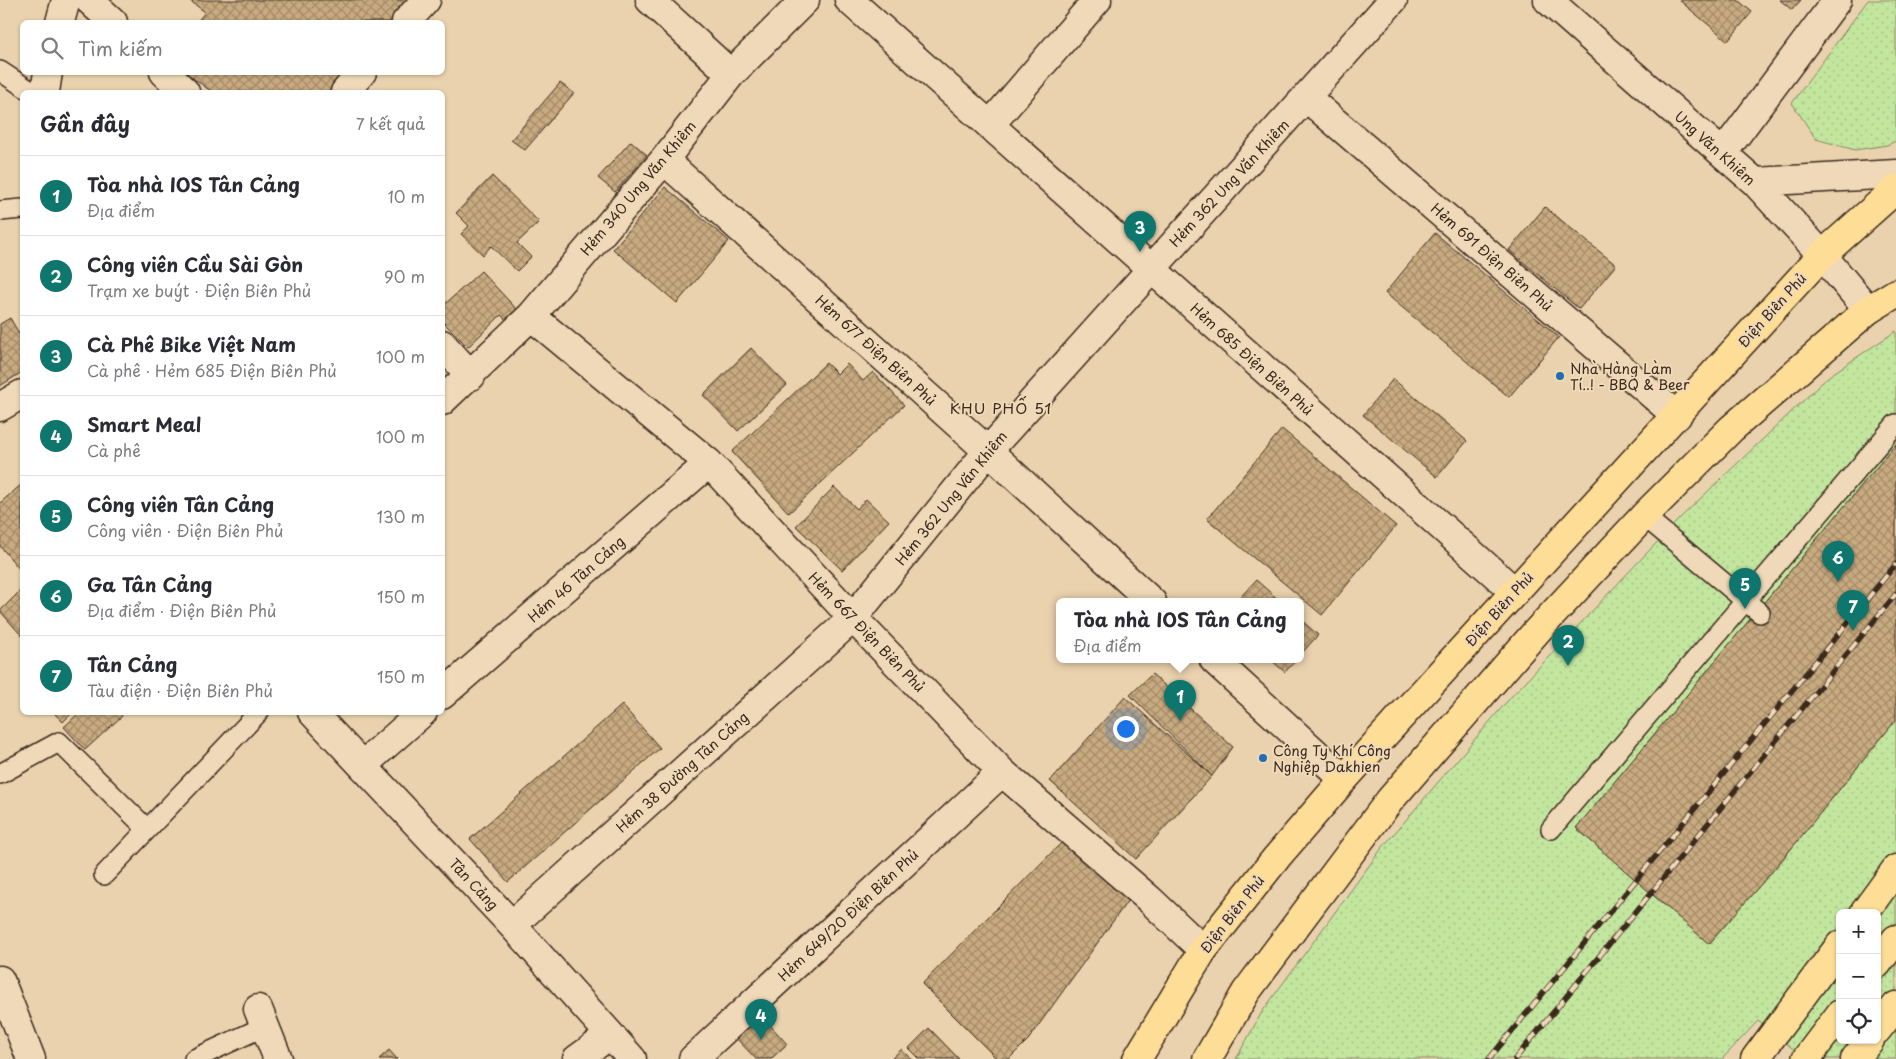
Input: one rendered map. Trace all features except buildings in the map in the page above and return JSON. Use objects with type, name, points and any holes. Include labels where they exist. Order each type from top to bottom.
[{"type":"main road","name":"Điện Biên Phủ","points":[[1137,1059],[1203,950],[1277,857],[1344,779],[1822,255],[1896,189]]},
{"type":"main road","points":[[1207,1059],[1246,992],[1390,800],[1536,632],[1644,516],[1731,429],[1868,310],[1896,293]]},
{"type":"main road","points":[[1868,310],[1896,301]]},
{"type":"main road","points":[[1867,909],[1896,869]]},
{"type":"main road","points":[[1881,959],[1896,939]]},
{"type":"main road","points":[[1763,1049],[1836,950]]},
{"type":"main road","points":[[1881,1025],[1896,1006]]},
{"type":"main road","points":[[1806,1059],[1836,1019]]},
{"type":"main road","points":[[1855,1059],[1867,1044]]},
{"type":"street","points":[[61,20],[66,0]]},
{"type":"street","points":[[89,0],[110,20]]},
{"type":"street","points":[[408,20],[426,0]]},
{"type":"street","points":[[650,0],[731,74]]},
{"type":"street","name":"Hẻm 340 Ung Văn Khiêm","points":[[445,398],[471,376],[531,316],[664,160],[731,74],[805,0]]},
{"type":"street","name":"Hẻm 685 Điện Biên Phủ","points":[[849,0],[1515,592]]},
{"type":"street","points":[[990,125],[1097,0]]},
{"type":"street","name":"Hẻm 362 Ung Văn Khiêm","points":[[852,618],[988,451],[1308,98],[1393,0]]},
{"type":"street","name":"Ung Văn Khiêm","points":[[1548,0],[1755,182],[1822,255],[1868,310]]},
{"type":"street","points":[[1724,153],[1837,0]]},
{"type":"street","points":[[45,90],[48,75]]},
{"type":"street","points":[[167,75],[183,90]]},
{"type":"street","points":[[347,90],[359,75]]},
{"type":"street","name":"Hẻm 691 Điện Biên Phủ","points":[[1308,98],[1677,416]]},
{"type":"street","name":"Hẻm 677 Điện Biên Phủ","points":[[664,160],[988,451],[1148,598]]},
{"type":"street","points":[[1755,182],[1896,174]]},
{"type":"street","name":"Hẻm 667 Điện Biên Phủ","points":[[531,316],[710,463],[852,618],[1002,772],[1149,899],[1203,950]]},
{"type":"street","points":[[445,347],[471,376]]},
{"type":"street","points":[[0,408],[20,395]]},
{"type":"street","name":"Hẻm 46 Tân Cảng","points":[[445,693],[710,463]]},
{"type":"street","name":"Hẻm 38 Đường Tân Cảng","points":[[512,925],[852,618]]},
{"type":"street","points":[[1217,663],[1344,779]]},
{"type":"street","name":"Tân Cảng","points":[[315,715],[512,925],[632,1059]]},
{"type":"street","points":[[363,765],[420,715]]},
{"type":"street","name":"Hẻm 649/20 Điện Biên Phủ","points":[[693,1059],[1002,772]]},
{"type":"street","points":[[0,980],[31,1059]]},
{"type":"street","points":[[261,1018],[278,1059]]},
{"type":"street","points":[[577,1059],[610,1035]]},
{"type":"lane","points":[[0,72],[29,90]]},
{"type":"lane","points":[[0,211],[20,209]]},
{"type":"lane","points":[[1551,829],[1753,607],[1896,424]]},
{"type":"lane","points":[[1644,516],[1753,607]]},
{"type":"lane","points":[[104,875],[256,715]]},
{"type":"lane","points":[[0,774],[59,742],[147,829]]},
{"type":"lane","points":[[194,1059],[261,1018]]},
{"type":"green space","points":[[1868,0],[1896,0],[1896,141],[1887,145],[1855,150],[1816,139],[1792,103]]},
{"type":"green space","points":[[1896,331],[1896,1059],[1806,1059],[1758,1021],[1722,1059],[1236,1059],[1262,1012],[1382,848],[1510,698],[1678,520],[1829,376]]},
{"type":"railway","points":[[1489,1059],[1896,564]]},
{"type":"railway","points":[[1515,1059],[1896,594]]},
{"type":"place","name":"Cà Phê Bike Việt Nam","points":[[1140,252]]},
{"type":"place","name":"Nhà Hàng Làm Tí..! - BBQ & Beer","points":[[1560,376]]},
{"type":"place","name":"Ga Tân Cảng","points":[[1838,582]]},
{"type":"place","name":"Công viên Tân Cảng","points":[[1745,609]]},
{"type":"place","name":"Tân Cảng","points":[[1853,631]]},
{"type":"place","name":"Công viên Cầu Sài Gòn","points":[[1568,666]]},
{"type":"place","name":"Tòa nhà IOS Tân Cảng","points":[[1180,721]]},
{"type":"place","name":"Công Ty Khí Công Nghiệp Dakhien","points":[[1263,758]]},
{"type":"place","name":"Smart Meal","points":[[761,1040]]},
{"type":"district","name":"KHU PHỐ 51","points":[[1001,407]]}]
